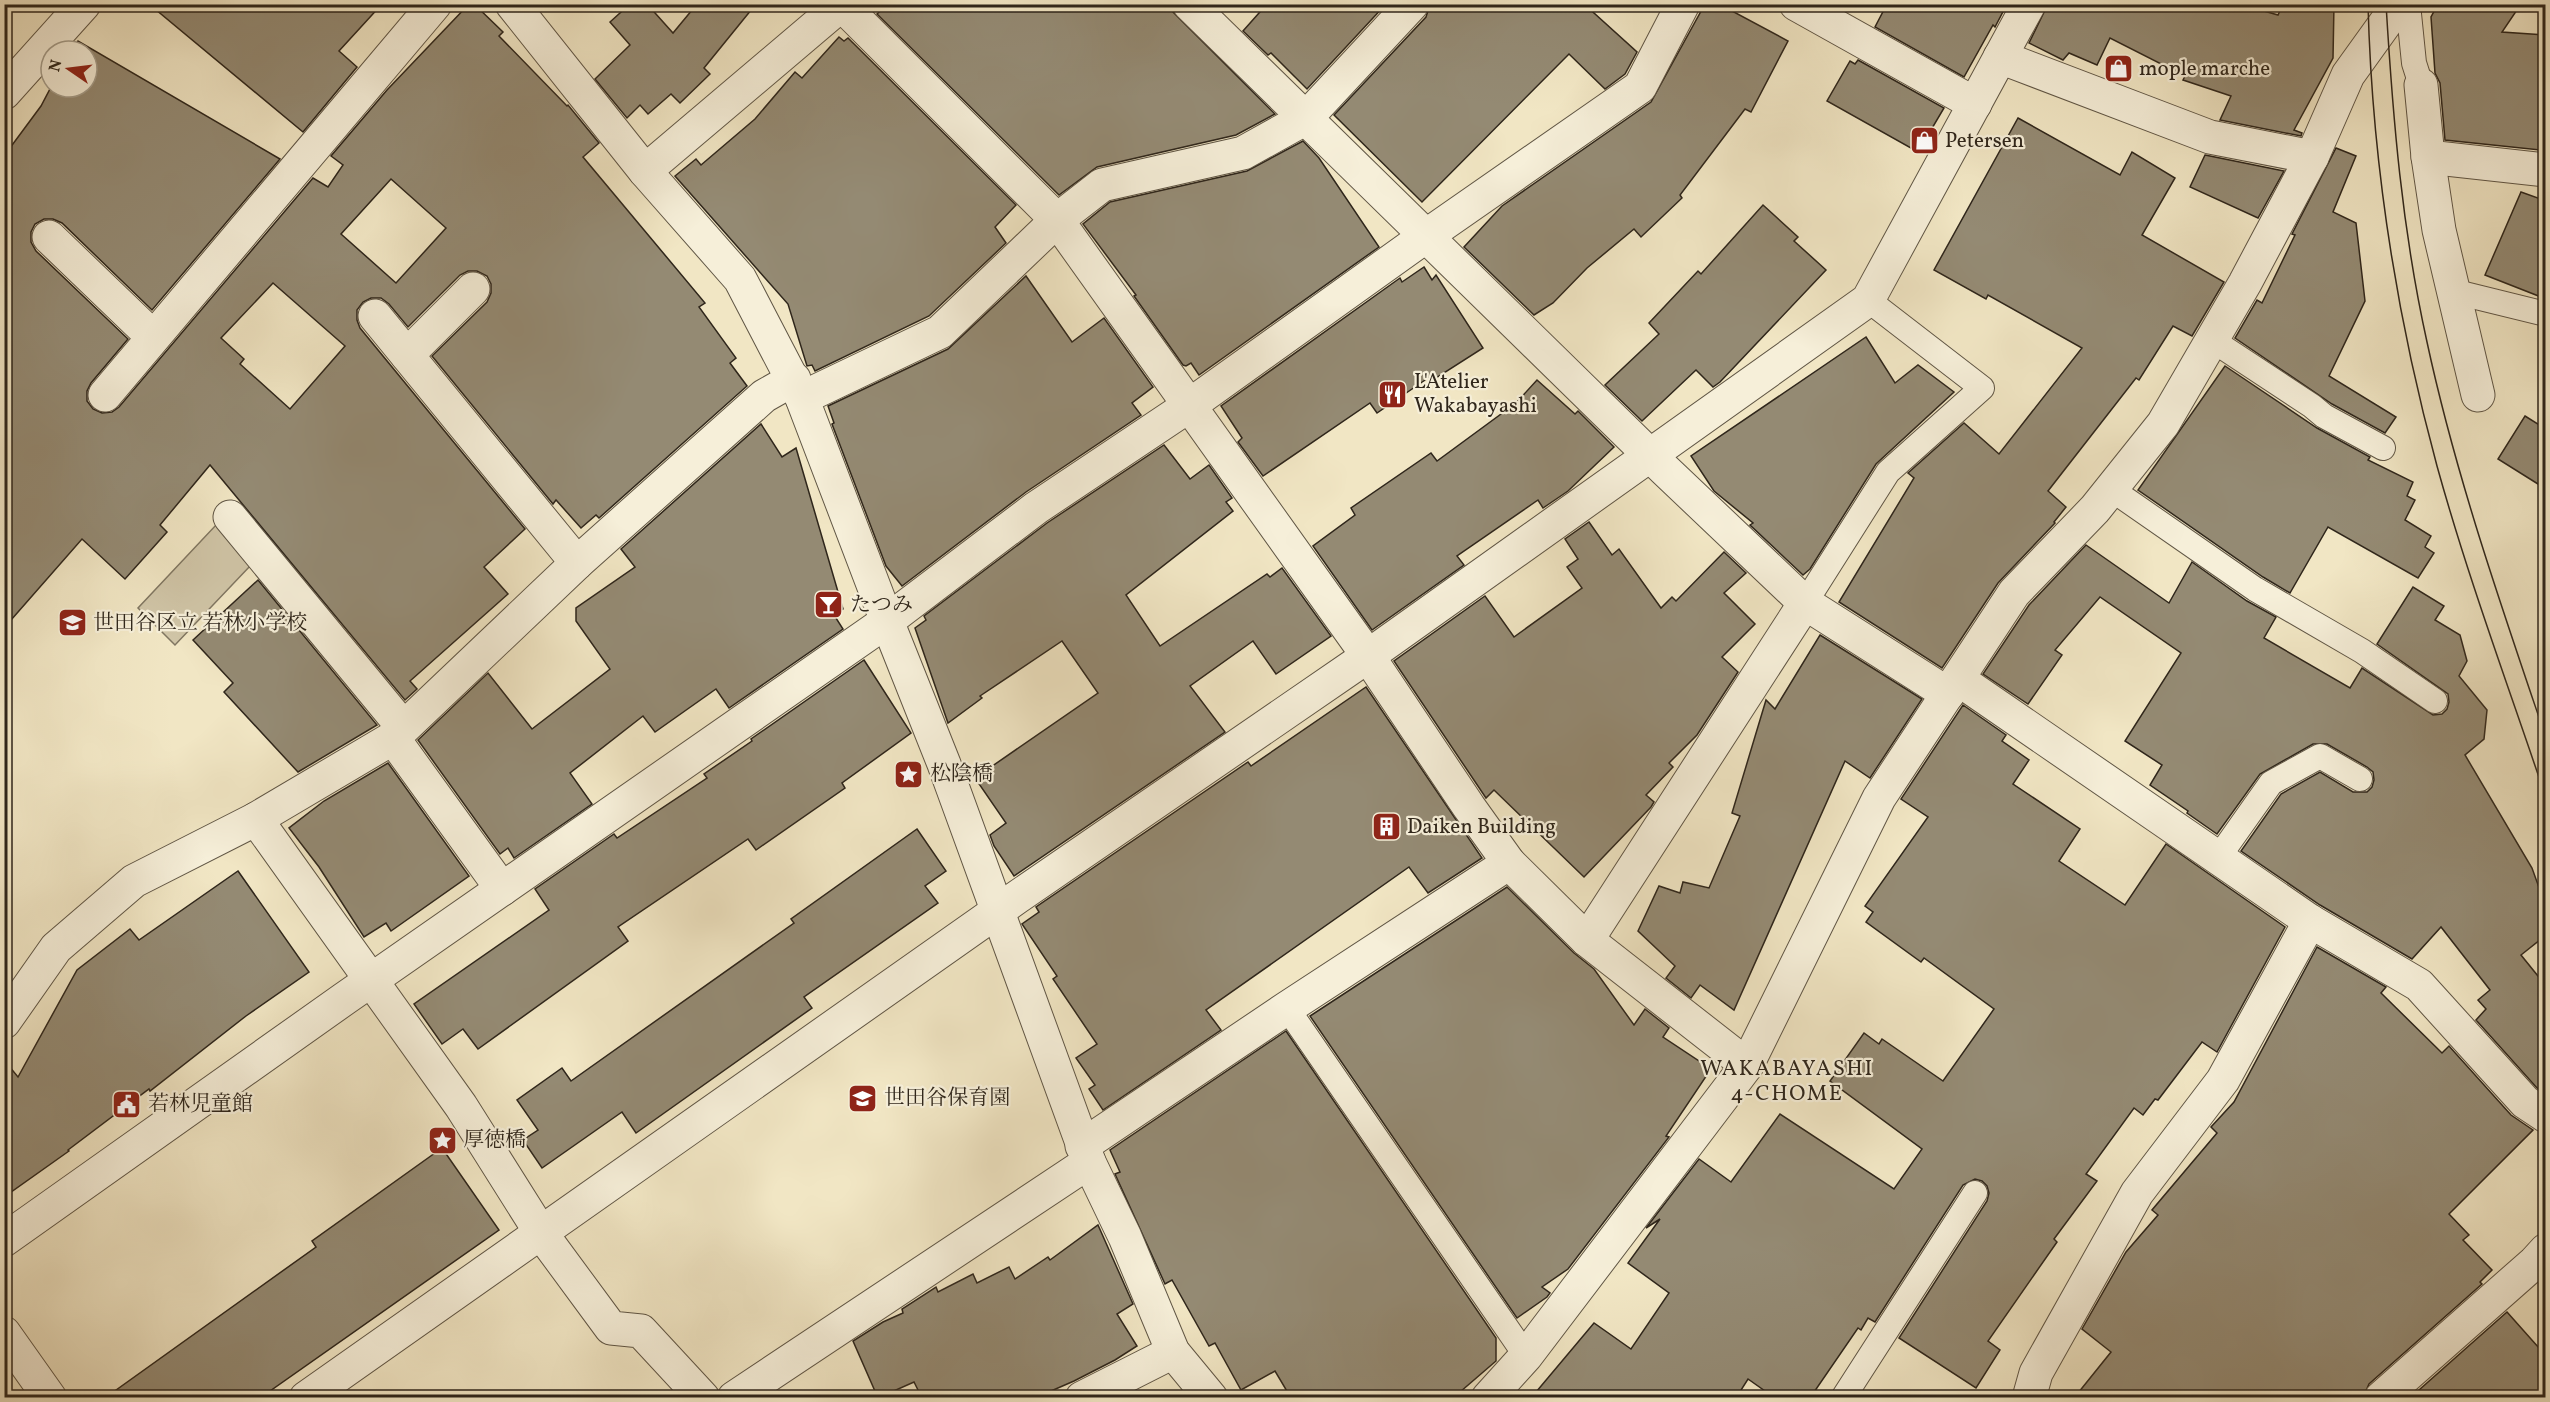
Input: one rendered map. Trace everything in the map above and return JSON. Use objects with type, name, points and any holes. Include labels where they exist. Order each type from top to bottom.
[{"type":"street","points":[[4,93],[84,4]]},
{"type":"street","points":[[105,394],[435,4]]},
{"type":"street","points":[[512,4],[645,171],[740,279],[798,388],[944,764],[1086,1154],[1125,1238],[1173,1352],[1211,1398]]},
{"type":"street","points":[[1189,4],[1651,456],[1806,603],[1953,686],[2218,858],[2310,921],[2419,985],[2525,1102],[2546,1116]]},
{"type":"street","points":[[4,1022],[56,948],[134,881],[256,819],[398,732],[577,563],[764,396],[798,388],[940,332],[1057,220],[1102,186],[1243,153],[1306,118],[1412,4]]},
{"type":"street","points":[[4,1240],[370,981],[887,621],[1036,508],[1190,405],[1426,236],[1640,87],[1683,4]]},
{"type":"street","points":[[1796,4],[1975,104]]},
{"type":"street","points":[[306,1398],[997,912],[1368,656],[1868,300],[2029,4]]},
{"type":"street","points":[[1488,1398],[1526,1356],[1747,1065],[1879,798],[2014,593],[2095,509],[2163,424],[2212,340],[2312,157],[2348,75],[2399,4]]},
{"type":"street","points":[[645,171],[842,5],[1057,220],[1368,656],[1509,863],[1587,940],[1747,1065]]},
{"type":"street","points":[[2000,57],[2210,137],[2312,157]]},
{"type":"street","points":[[2421,85],[2428,157],[2439,230],[2478,395]]},
{"type":"street","points":[[2428,157],[2546,170]]},
{"type":"street","points":[[49,237],[153,337]]},
{"type":"street","points":[[407,355],[472,289]]},
{"type":"street","points":[[375,316],[577,563]]},
{"type":"street","points":[[230,517],[398,732],[502,889]]},
{"type":"street","points":[[1587,940],[1806,603]]},
{"type":"street","points":[[256,819],[461,1106],[541,1233],[611,1328],[641,1331],[692,1394]]},
{"type":"street","points":[[734,1398],[1086,1154],[1287,1008],[1509,863]]},
{"type":"street","points":[[2029,1398],[2036,1373],[2138,1193],[2223,1080],[2310,921]]},
{"type":"street","points":[[2381,1398],[2542,1262]]},
{"type":"street","points":[[4,1333],[50,1398]]},
{"type":"street","points":[[1082,1398],[1173,1352]]},
{"type":"lane","points":[[2408,4],[2414,63],[2421,85]]},
{"type":"lane","points":[[2452,291],[2546,314]]},
{"type":"lane","points":[[1806,603],[1888,472],[1982,388],[1868,300]]},
{"type":"lane","points":[[2212,340],[2324,416],[2383,448]]},
{"type":"lane","points":[[2111,489],[2255,589],[2362,651],[2435,701]]},
{"type":"lane","points":[[2218,858],[2271,783],[2320,756],[2360,779]]},
{"type":"lane","points":[[1287,1008],[1526,1356]]},
{"type":"lane","points":[[1843,1398],[1976,1193]]},
{"type":"shaded area","points":[[216,525],[251,565],[175,645],[138,608]]},
{"type":"building","points":[[149,4],[382,4],[339,51],[357,67],[303,132]]},
{"type":"building","points":[[469,4],[474,4],[503,32],[499,36],[568,105],[599,143],[583,157],[705,303],[699,307],[736,358],[730,363],[747,386],[599,518],[596,515],[581,528],[556,500],[553,504],[432,356],[487,302],[491,293],[491,284],[487,276],[477,271],[468,271],[460,275],[408,327],[389,304],[381,298],[371,298],[363,302],[357,310],[360,328],[525,529],[484,567],[508,594],[410,681],[417,689],[405,700],[210,465],[160,525],[167,532],[125,579],[82,539],[4,628],[4,156],[45,99],[99,99],[99,53],[280,159],[152,310],[62,223],[53,219],[44,219],[35,224],[31,232],[31,242],[36,251],[128,339],[91,383],[87,391],[87,401],[93,409],[102,413],[112,412],[119,407],[313,178],[328,187],[343,165],[331,156],[387,90]],"holes":[[[391,179],[446,228],[396,283],[341,234]],[[273,283],[345,346],[290,409],[240,364],[244,359],[221,338]]]},
{"type":"building","points":[[630,4],[647,4],[673,33],[697,4],[756,4],[704,68],[710,74],[680,103],[671,94],[648,114],[640,105],[627,118],[595,79],[630,45],[610,22]]},
{"type":"building","points":[[888,4],[1165,4],[1275,114],[1236,135],[1097,167],[1059,195],[877,14]]},
{"type":"building","points":[[1267,4],[1386,4],[1307,89],[1271,53],[1268,55],[1243,31]]},
{"type":"building","points":[[1430,4],[1584,4],[1637,52],[1625,74],[1605,89],[1569,54],[1422,202],[1334,115],[1426,17]]},
{"type":"building","points":[[1705,4],[1719,4],[1788,41],[1751,112],[1745,109],[1680,195],[1682,198],[1641,237],[1634,229],[1587,268],[1553,303],[1534,315],[1464,247],[1502,206],[1651,102]]},
{"type":"building","points":[[1887,4],[2007,4],[1964,77],[1875,27]]},
{"type":"building","points":[[2048,4],[2240,4],[2278,15],[2283,4],[2334,4],[2333,58],[2294,130],[2302,133],[2301,136],[2220,120],[2231,96],[2183,80],[2185,76],[2110,38],[2097,65],[2069,53],[2063,60],[2029,43]]},
{"type":"building","points":[[2438,4],[2521,4],[2502,32],[2546,35],[2546,116],[2542,115],[2540,150],[2445,140],[2440,83],[2435,73],[2431,17]]},
{"type":"building","points":[[839,37],[844,41],[848,38],[1016,205],[995,227],[1006,243],[929,316],[815,371],[812,365],[807,366],[788,304],[675,176],[696,159],[701,165],[755,119],[795,72],[802,78]]},
{"type":"building","points":[[1858,60],[1944,108],[1918,152],[1827,101],[1850,61],[1855,64]]},
{"type":"building","points":[[2018,118],[2120,175],[2132,152],[2175,178],[2142,235],[2224,282],[2192,336],[2173,326],[2139,380],[2136,378],[2048,491],[2066,507],[2055,523],[1998,583],[1942,668],[1839,602],[1914,478],[1908,473],[1964,423],[1999,454],[2082,348],[1988,295],[1986,299],[1934,270]]},
{"type":"building","points":[[1303,141],[1319,158],[1379,247],[1199,375],[1191,363],[1183,365],[1134,296],[1136,295],[1083,224],[1110,202],[1247,171]]},
{"type":"building","points":[[2336,148],[2356,156],[2333,212],[2356,223],[2365,301],[2329,376],[2396,417],[2385,433],[2332,404],[2235,338],[2257,300],[2262,303],[2295,235],[2292,234]]},
{"type":"building","points":[[2205,155],[2284,171],[2258,218],[2190,187]]},
{"type":"building","points":[[2521,192],[2546,201],[2546,299],[2485,275]]},
{"type":"building","points":[[1763,205],[1798,237],[1794,241],[1826,270],[1720,382],[1713,387],[1696,370],[1642,421],[1605,385],[1659,334],[1649,323],[1698,271],[1701,274]]},
{"type":"building","points":[[1424,267],[1432,280],[1436,275],[1483,348],[1433,380],[1431,376],[1377,413],[1370,403],[1263,476],[1238,442],[1242,438],[1221,406],[1400,278],[1402,282]]},
{"type":"building","points":[[1026,276],[1072,342],[1104,318],[1153,387],[1132,403],[1141,415],[1026,492],[902,586],[886,566],[832,424],[834,423],[828,406],[948,349]]},
{"type":"building","points":[[1866,337],[1895,383],[1918,365],[1954,392],[1876,464],[1810,569],[1803,575],[1750,525],[1753,523],[1714,491],[1691,456]]},
{"type":"building","points":[[2225,366],[2317,428],[2370,457],[2368,460],[2413,482],[2407,496],[2415,500],[2405,520],[2431,536],[2425,547],[2434,553],[2418,578],[2328,527],[2290,593],[2263,577],[2138,490]]},
{"type":"building","points":[[1537,380],[1575,414],[1578,411],[1614,447],[1568,491],[1543,508],[1538,500],[1457,556],[1464,565],[1372,630],[1313,546],[1355,515],[1351,508],[1431,453],[1437,461],[1516,403]]},
{"type":"building","points":[[2525,416],[2546,429],[2546,489],[2498,459]]},
{"type":"building","points":[[761,424],[782,457],[796,448],[843,609],[834,615],[843,629],[729,708],[716,689],[655,732],[643,716],[570,773],[592,804],[514,858],[508,848],[500,854],[418,740],[488,673],[532,729],[610,669],[576,621],[576,608],[635,567],[621,549]]},
{"type":"building","points":[[1164,445],[1190,479],[1209,465],[1232,498],[1226,502],[1233,511],[1126,595],[1160,646],[1267,574],[1270,577],[1282,568],[1331,636],[1276,674],[1253,641],[1190,686],[1225,732],[1014,876],[994,846],[990,835],[1006,823],[975,778],[1098,693],[1062,641],[980,696],[982,698],[948,723],[915,628],[926,620],[924,616],[1047,523]]},
{"type":"building","points":[[1589,522],[1612,555],[1619,549],[1661,608],[1672,597],[1676,601],[1724,552],[1746,573],[1724,593],[1755,624],[1722,657],[1738,672],[1697,735],[1669,763],[1673,767],[1646,795],[1654,802],[1651,807],[1584,877],[1494,790],[1486,798],[1394,661],[1485,596],[1514,637],[1582,588],[1567,567],[1578,559],[1565,539]]},
{"type":"building","points":[[2086,545],[2169,603],[2192,562],[2247,601],[2276,617],[2264,638],[2350,688],[2362,668],[2433,715],[2442,714],[2447,709],[2448,694],[2377,644],[2413,587],[2444,606],[2435,620],[2460,635],[2467,661],[2459,676],[2487,710],[2484,739],[2465,755],[2532,868],[2546,907],[2546,935],[2521,955],[2546,986],[2546,1093],[2537,1088],[2476,1020],[2486,1009],[2478,1000],[2490,990],[2441,927],[2412,959],[2320,905],[2241,851],[2281,794],[2320,772],[2353,792],[2367,792],[2374,780],[2373,772],[2367,767],[2327,744],[2313,744],[2260,774],[2217,834],[2150,785],[2162,765],[2125,741],[2181,653],[2100,597],[2055,650],[2062,655],[2028,704],[1983,674],[2029,605]]},
{"type":"building","points":[[258,580],[377,725],[298,772],[224,692],[233,683],[193,640]]},
{"type":"building","points":[[1820,635],[1922,699],[1870,778],[1845,761],[1734,1010],[1700,985],[1691,998],[1666,978],[1675,966],[1638,931],[1659,886],[1680,893],[1683,882],[1709,888],[1740,816],[1732,813],[1766,700],[1775,709]]},
{"type":"building","points":[[864,660],[911,733],[842,783],[845,788],[756,850],[748,839],[618,927],[628,941],[478,1049],[463,1029],[442,1044],[414,1004],[549,910],[535,889],[614,834],[617,838],[707,778],[704,774]]},
{"type":"building","points":[[1366,687],[1482,858],[1428,893],[1409,867],[1206,1010],[1221,1030],[1103,1110],[1089,1089],[1095,1085],[1076,1058],[1097,1044],[1053,979],[1057,976],[1022,924],[1039,912],[1036,907],[1248,762],[1251,766]]},
{"type":"building","points":[[1963,705],[2006,735],[2002,741],[2029,760],[2013,784],[2080,829],[2059,861],[2125,905],[2166,844],[2285,927],[2217,1052],[2202,1042],[2158,1100],[2155,1099],[2143,1115],[2134,1108],[2086,1174],[2097,1181],[2054,1239],[2057,1242],[1988,1341],[2000,1350],[1976,1388],[1899,1338],[1987,1201],[1989,1193],[1987,1186],[1975,1179],[1963,1185],[1875,1322],[1868,1318],[1861,1330],[1858,1328],[1810,1398],[1775,1398],[1748,1379],[1736,1398],[1531,1398],[1594,1323],[1631,1349],[1669,1293],[1628,1263],[1660,1219],[1646,1228],[1699,1159],[1731,1182],[1780,1114],[1894,1189],[1922,1149],[1830,1081],[1864,1033],[1879,1044],[1882,1039],[1943,1081],[1994,1009],[1924,958],[1921,962],[1866,922],[1873,912],[1865,906],[1928,817],[1901,799]]},
{"type":"building","points":[[388,763],[469,876],[391,931],[386,923],[364,937],[319,867],[289,828],[324,801]]},
{"type":"building","points":[[917,829],[946,871],[925,886],[938,903],[804,997],[812,1008],[636,1133],[622,1112],[542,1168],[523,1140],[538,1130],[517,1100],[562,1068],[571,1081],[794,923],[791,919]]},
{"type":"building","points":[[238,871],[309,972],[246,1016],[150,1091],[149,1089],[69,1151],[4,1197],[4,1060],[18,1077],[77,970],[130,929],[139,940]]},
{"type":"building","points":[[1507,887],[1574,953],[1594,969],[1634,1025],[1645,1009],[1669,1028],[1663,1037],[1711,1069],[1666,1136],[1669,1137],[1568,1269],[1542,1287],[1550,1293],[1547,1297],[1517,1318],[1310,1016]]},
{"type":"building","points":[[2317,947],[2386,987],[2381,993],[2442,1053],[2449,1046],[2511,1115],[2533,1130],[2449,1214],[2469,1235],[2463,1240],[2492,1270],[2480,1282],[2482,1284],[2369,1384],[2363,1398],[2074,1398],[2111,1352],[2082,1329],[2126,1252],[2158,1215],[2152,1210],[2217,1133],[2211,1127],[2234,1102]]},
{"type":"building","points":[[1286,1031],[1496,1338],[1496,1361],[1453,1398],[1291,1398],[1275,1371],[1241,1390],[1215,1343],[1209,1346],[1172,1280],[1165,1284],[1115,1174],[1120,1172],[1110,1150]]},
{"type":"building","points":[[442,1148],[499,1230],[260,1398],[105,1398],[316,1247],[312,1241]]},
{"type":"building","points":[[1098,1225],[1133,1304],[1117,1314],[1137,1346],[1074,1381],[1035,1398],[922,1398],[914,1382],[878,1398],[853,1341],[883,1322],[903,1313],[902,1309],[936,1287],[938,1292],[973,1274],[977,1283],[1009,1267],[1015,1279],[1048,1257],[1050,1260]]},
{"type":"building","points":[[2507,1312],[2546,1356],[2546,1398],[2410,1398]]},
{"type":"tram line","points":[[2368,4],[2370,63],[2381,179],[2409,352],[2449,508],[2546,798]]},
{"type":"tram line","points":[[2386,4],[2405,216],[2427,342],[2466,492],[2546,738]]},
{"type":"place","name":"mople marche","points":[[2118,69]]},
{"type":"place","name":"Petersen","points":[[1924,141]]},
{"type":"place","name":"L'Atelier Wakabayashi","points":[[1393,394]]},
{"type":"place","name":"たつみ","points":[[829,605]]},
{"type":"place","name":"世田谷区立 若林小学校","points":[[72,623]]},
{"type":"place","name":"松陰橋","points":[[909,774]]},
{"type":"place","name":"Daiken Building","points":[[1386,827]]},
{"type":"place","name":"世田谷保育園","points":[[863,1098]]},
{"type":"place","name":"若林児童館","points":[[127,1104]]},
{"type":"place","name":"厚徳橋","points":[[442,1140]]},
{"type":"district","name":"WAKABAYASHI 4-CHOME","points":[[1787,1082]]}]
